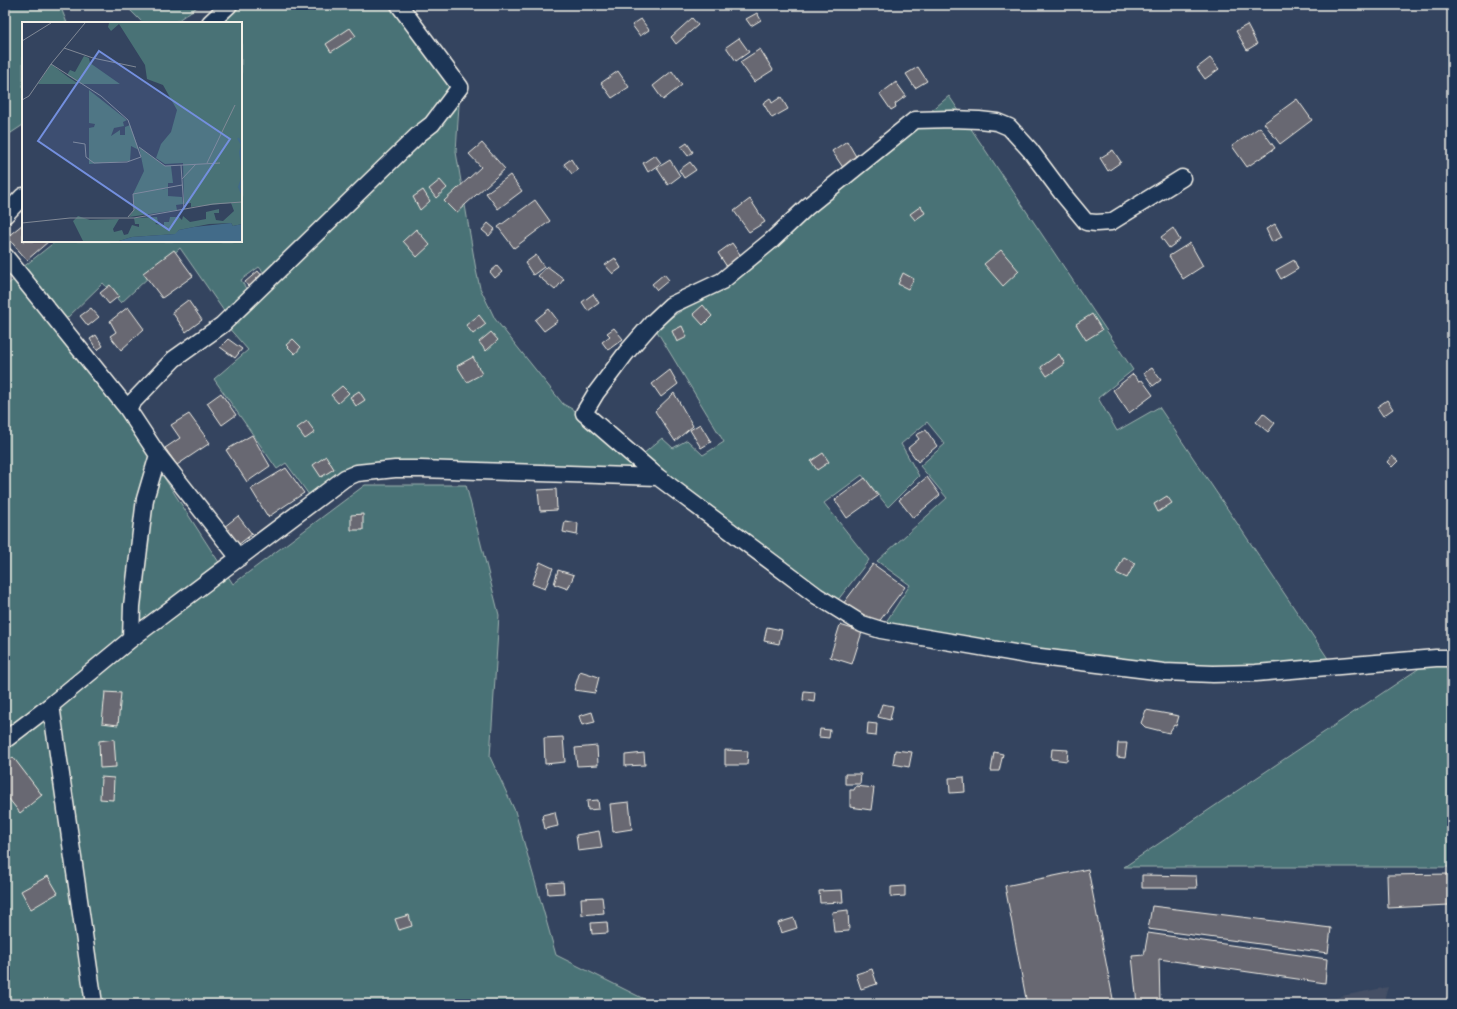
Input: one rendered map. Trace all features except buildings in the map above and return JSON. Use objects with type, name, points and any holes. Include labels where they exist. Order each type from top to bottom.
[{"type":"street","points":[[211,22],[229,5]]},
{"type":"street","points":[[127,408],[174,359],[222,325],[432,124],[460,87],[399,5]]},
{"type":"street","points":[[1182,178],[1111,222],[1086,222],[1030,150],[1009,127],[997,122],[979,120],[915,120],[807,206],[772,240],[722,281],[671,305],[653,322],[626,353],[596,393],[584,413],[658,477],[817,596],[862,624],[881,630],[1032,656],[1164,672],[1213,674],[1256,673],[1436,658],[1452,658]]},
{"type":"street","points":[[5,215],[22,197]]},
{"type":"street","points":[[5,256],[127,408],[158,455],[239,558]]},
{"type":"street","points":[[131,639],[132,606],[145,499],[158,455]]},
{"type":"street","points":[[5,740],[131,639],[346,478],[357,473],[395,469],[421,469],[658,477]]},
{"type":"street","points":[[51,704],[94,1004]]},
{"type":"shaded area","points":[[1388,987],[1383,1004],[1320,1004],[1342,996]]},
{"type":"green space","points":[[5,5],[65,5],[61,8],[67,22],[22,22],[22,126],[5,137]]},
{"type":"green space","points":[[125,5],[200,5],[175,22],[142,22]]},
{"type":"green space","points":[[236,5],[394,5],[456,88],[427,120],[266,275],[259,267],[241,280],[249,294],[226,314],[180,248],[121,303],[103,283],[64,321],[22,268],[55,242],[242,242],[242,22],[217,22]]},
{"type":"green space","points":[[460,89],[456,152],[480,288],[495,319],[563,404],[583,415],[656,476],[356,469],[312,499],[286,463],[277,469],[214,379],[248,350],[227,326]]},
{"type":"green space","points":[[949,96],[1133,370],[1098,398],[1117,431],[1159,407],[1329,660],[1245,667],[1163,665],[1051,652],[884,625],[910,585],[877,561],[947,498],[920,466],[945,444],[927,422],[901,444],[919,476],[888,507],[862,475],[824,503],[869,560],[837,601],[754,542],[642,455],[662,438],[673,448],[687,440],[703,455],[724,442],[655,328],[750,266],[813,210]]},
{"type":"green space","points":[[15,279],[121,411],[233,584],[365,485],[466,485],[499,615],[490,757],[515,811],[556,955],[654,1004],[5,1004],[5,286]]},
{"type":"green space","points":[[1452,661],[1452,867],[1124,867],[1427,663]]}]
